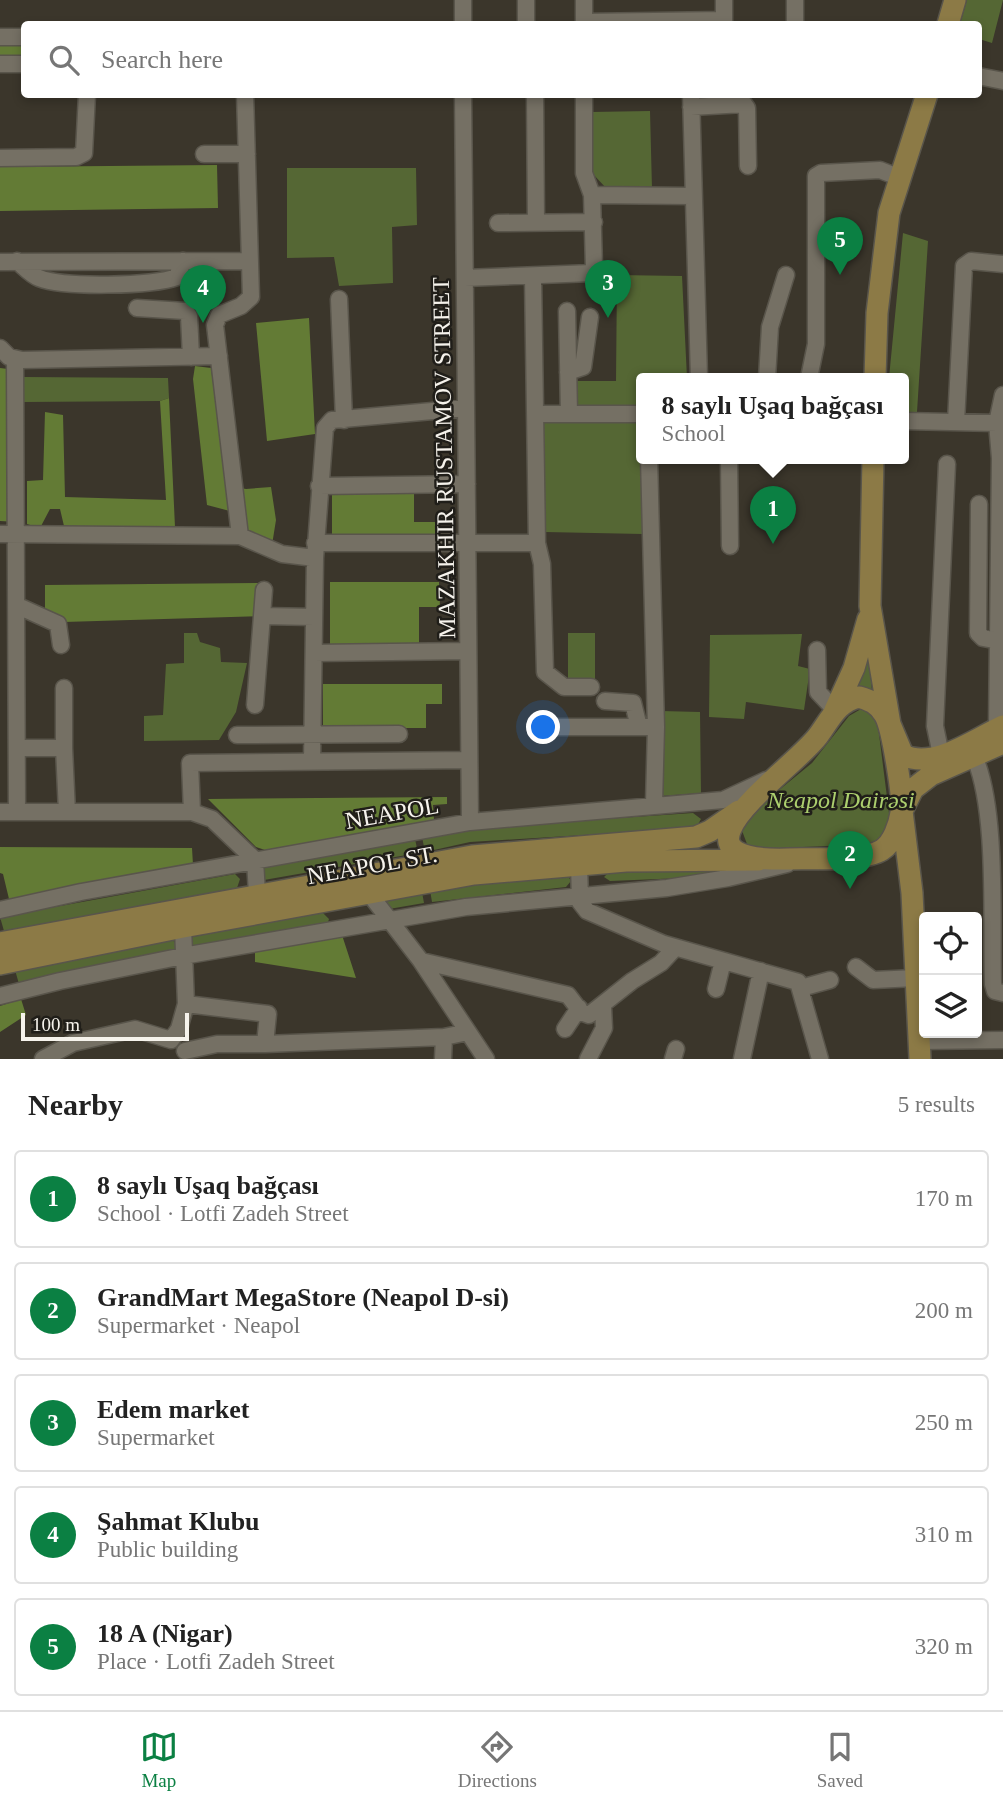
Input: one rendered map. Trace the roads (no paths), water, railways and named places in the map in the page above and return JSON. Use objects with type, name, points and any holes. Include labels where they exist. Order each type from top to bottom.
[{"type":"main road","points":[[875,373],[881,266],[898,177],[926,98]]},
{"type":"main road","points":[[873,464],[870,606],[890,724],[912,893],[920,1050]]},
{"type":"main road","name":"NEAPOL ST.","points":[[0,943],[472,856],[696,837],[710,831],[739,811],[790,767],[812,743],[835,710],[854,668],[870,606]]},
{"type":"main road","points":[[835,710],[851,699],[870,700],[883,712],[904,755],[923,760],[1001,733]]},
{"type":"main road","points":[[855,856],[885,848],[896,831],[902,811],[914,789],[921,782],[974,756],[1001,733]]},
{"type":"main road","points":[[739,811],[730,828],[730,843],[743,855],[758,860]]},
{"type":"main road","points":[[855,856],[888,859],[898,864],[912,893]]},
{"type":"main road","name":"NEAPOL ST.","points":[[0,964],[183,927],[474,874],[579,863],[855,856]]},
{"type":"street","points":[[463,0],[463,21]]},
{"type":"street","points":[[526,0],[526,21]]},
{"type":"street","points":[[584,0],[584,21]]},
{"type":"street","points":[[724,0],[724,21]]},
{"type":"street","points":[[795,0],[795,21]]},
{"type":"street","points":[[943,0],[951,15]]},
{"type":"street","points":[[0,37],[21,37]]},
{"type":"street","points":[[0,64],[21,64]]},
{"type":"street","points":[[982,77],[1003,81]]},
{"type":"street","points":[[0,158],[76,157],[84,153],[87,98]]},
{"type":"street","points":[[240,536],[215,325],[219,315],[241,306],[251,297],[245,98]]},
{"type":"street","name":"MAZAKHIR RUSTAMOV STREET","points":[[463,98],[470,822]]},
{"type":"street","points":[[535,98],[536,223]]},
{"type":"street","points":[[465,278],[592,273],[594,222],[592,195],[584,173],[584,98]]},
{"type":"street","points":[[699,373],[691,101],[744,104],[747,108],[748,166]]},
{"type":"street","points":[[204,154],[247,154]]},
{"type":"street","points":[[809,373],[816,344],[816,176],[821,173],[880,170],[898,177]]},
{"type":"street","points":[[592,195],[692,196]]},
{"type":"street","points":[[498,223],[594,222]]},
{"type":"street","points":[[4,261],[250,261]]},
{"type":"street","points":[[956,422],[964,266],[971,261],[1003,264]]},
{"type":"street","points":[[767,373],[771,327],[786,275]]},
{"type":"street","points":[[533,277],[537,543],[542,564],[545,672],[564,687],[591,687]]},
{"type":"street","points":[[340,299],[344,420]]},
{"type":"street","points":[[137,308],[185,311],[189,316],[191,357]]},
{"type":"street","points":[[567,311],[569,414]]},
{"type":"street","points":[[568,372],[583,367],[590,317]]},
{"type":"street","points":[[0,348],[0,351],[15,359],[219,356]]},
{"type":"street","points":[[15,359],[18,748],[8,812],[192,813],[212,819],[255,860],[257,894]]},
{"type":"street","points":[[1001,733],[1000,458],[997,423],[1003,395]]},
{"type":"street","points":[[312,761],[315,550],[323,433],[328,423],[344,420],[466,408]]},
{"type":"street","points":[[535,414],[636,414]]},
{"type":"street","points":[[909,421],[997,423]]},
{"type":"street","points":[[649,464],[648,727],[654,804]]},
{"type":"street","points":[[729,464],[730,546]]},
{"type":"street","points":[[941,755],[935,726],[947,464]]},
{"type":"street","points":[[319,486],[467,484]]},
{"type":"street","points":[[979,504],[978,633],[984,638],[999,641]]},
{"type":"street","points":[[0,534],[240,536],[282,554],[467,542],[537,543]]},
{"type":"street","points":[[254,705],[264,590]]},
{"type":"street","points":[[18,606],[58,624],[61,645]]},
{"type":"street","points":[[262,616],[314,617]]},
{"type":"street","points":[[817,650],[818,692],[835,710]]},
{"type":"street","points":[[314,653],[468,651]]},
{"type":"street","points":[[64,688],[67,812]]},
{"type":"street","points":[[605,702],[633,703],[648,727]]},
{"type":"street","points":[[546,727],[648,727]]},
{"type":"street","points":[[237,735],[399,734]]},
{"type":"street","points":[[18,748],[64,748]]},
{"type":"street","points":[[974,756],[995,812],[997,921],[993,984],[995,991],[1003,993]]},
{"type":"street","points":[[192,813],[190,763],[470,760]]},
{"type":"street","name":"NEAPOL","points":[[0,910],[255,860],[470,822],[723,800],[755,787],[790,767]]},
{"type":"street","points":[[0,996],[183,956],[466,907],[679,886],[729,878],[812,858]]},
{"type":"street","points":[[579,863],[579,894],[587,911],[675,948],[794,979],[801,988],[820,1059]]},
{"type":"street","points":[[368,892],[421,961],[486,1059]]},
{"type":"street","points":[[328,900],[336,930]]},
{"type":"street","points":[[170,1040],[179,1030],[186,1004],[183,927]]},
{"type":"street","points":[[421,961],[568,995],[589,1015],[603,1007],[618,991],[661,963],[675,948]]},
{"type":"street","points":[[716,989],[723,961]]},
{"type":"street","points":[[856,967],[873,980],[916,978]]},
{"type":"street","points":[[742,1059],[761,971]]},
{"type":"street","points":[[801,988],[830,980]]},
{"type":"street","points":[[186,1004],[268,1014],[265,1044]]},
{"type":"street","points":[[588,1059],[604,1028],[603,1007]]},
{"type":"street","points":[[565,1029],[579,1008]]},
{"type":"street","points":[[43,1059],[73,1043],[135,1029],[170,1040],[189,1055],[217,1044],[444,1037],[468,1032]]},
{"type":"street","points":[[443,1059],[444,1037]]},
{"type":"street","points":[[920,1050],[1003,1040]]},
{"type":"place","name":"18 A (Nigar)","points":[[840,275]]},
{"type":"place","name":"Edem market","points":[[608,318]]},
{"type":"place","name":"Şahmat Klubu","points":[[203,323]]},
{"type":"place","name":"8 saylı Uşaq bağçası","points":[[773,544]]},
{"type":"place","name":"GrandMart MegaStore (Neapol D-si)","points":[[850,889]]},
{"type":"park label","name":"Neapol Dairəsi","points":[[841,800]]}]
